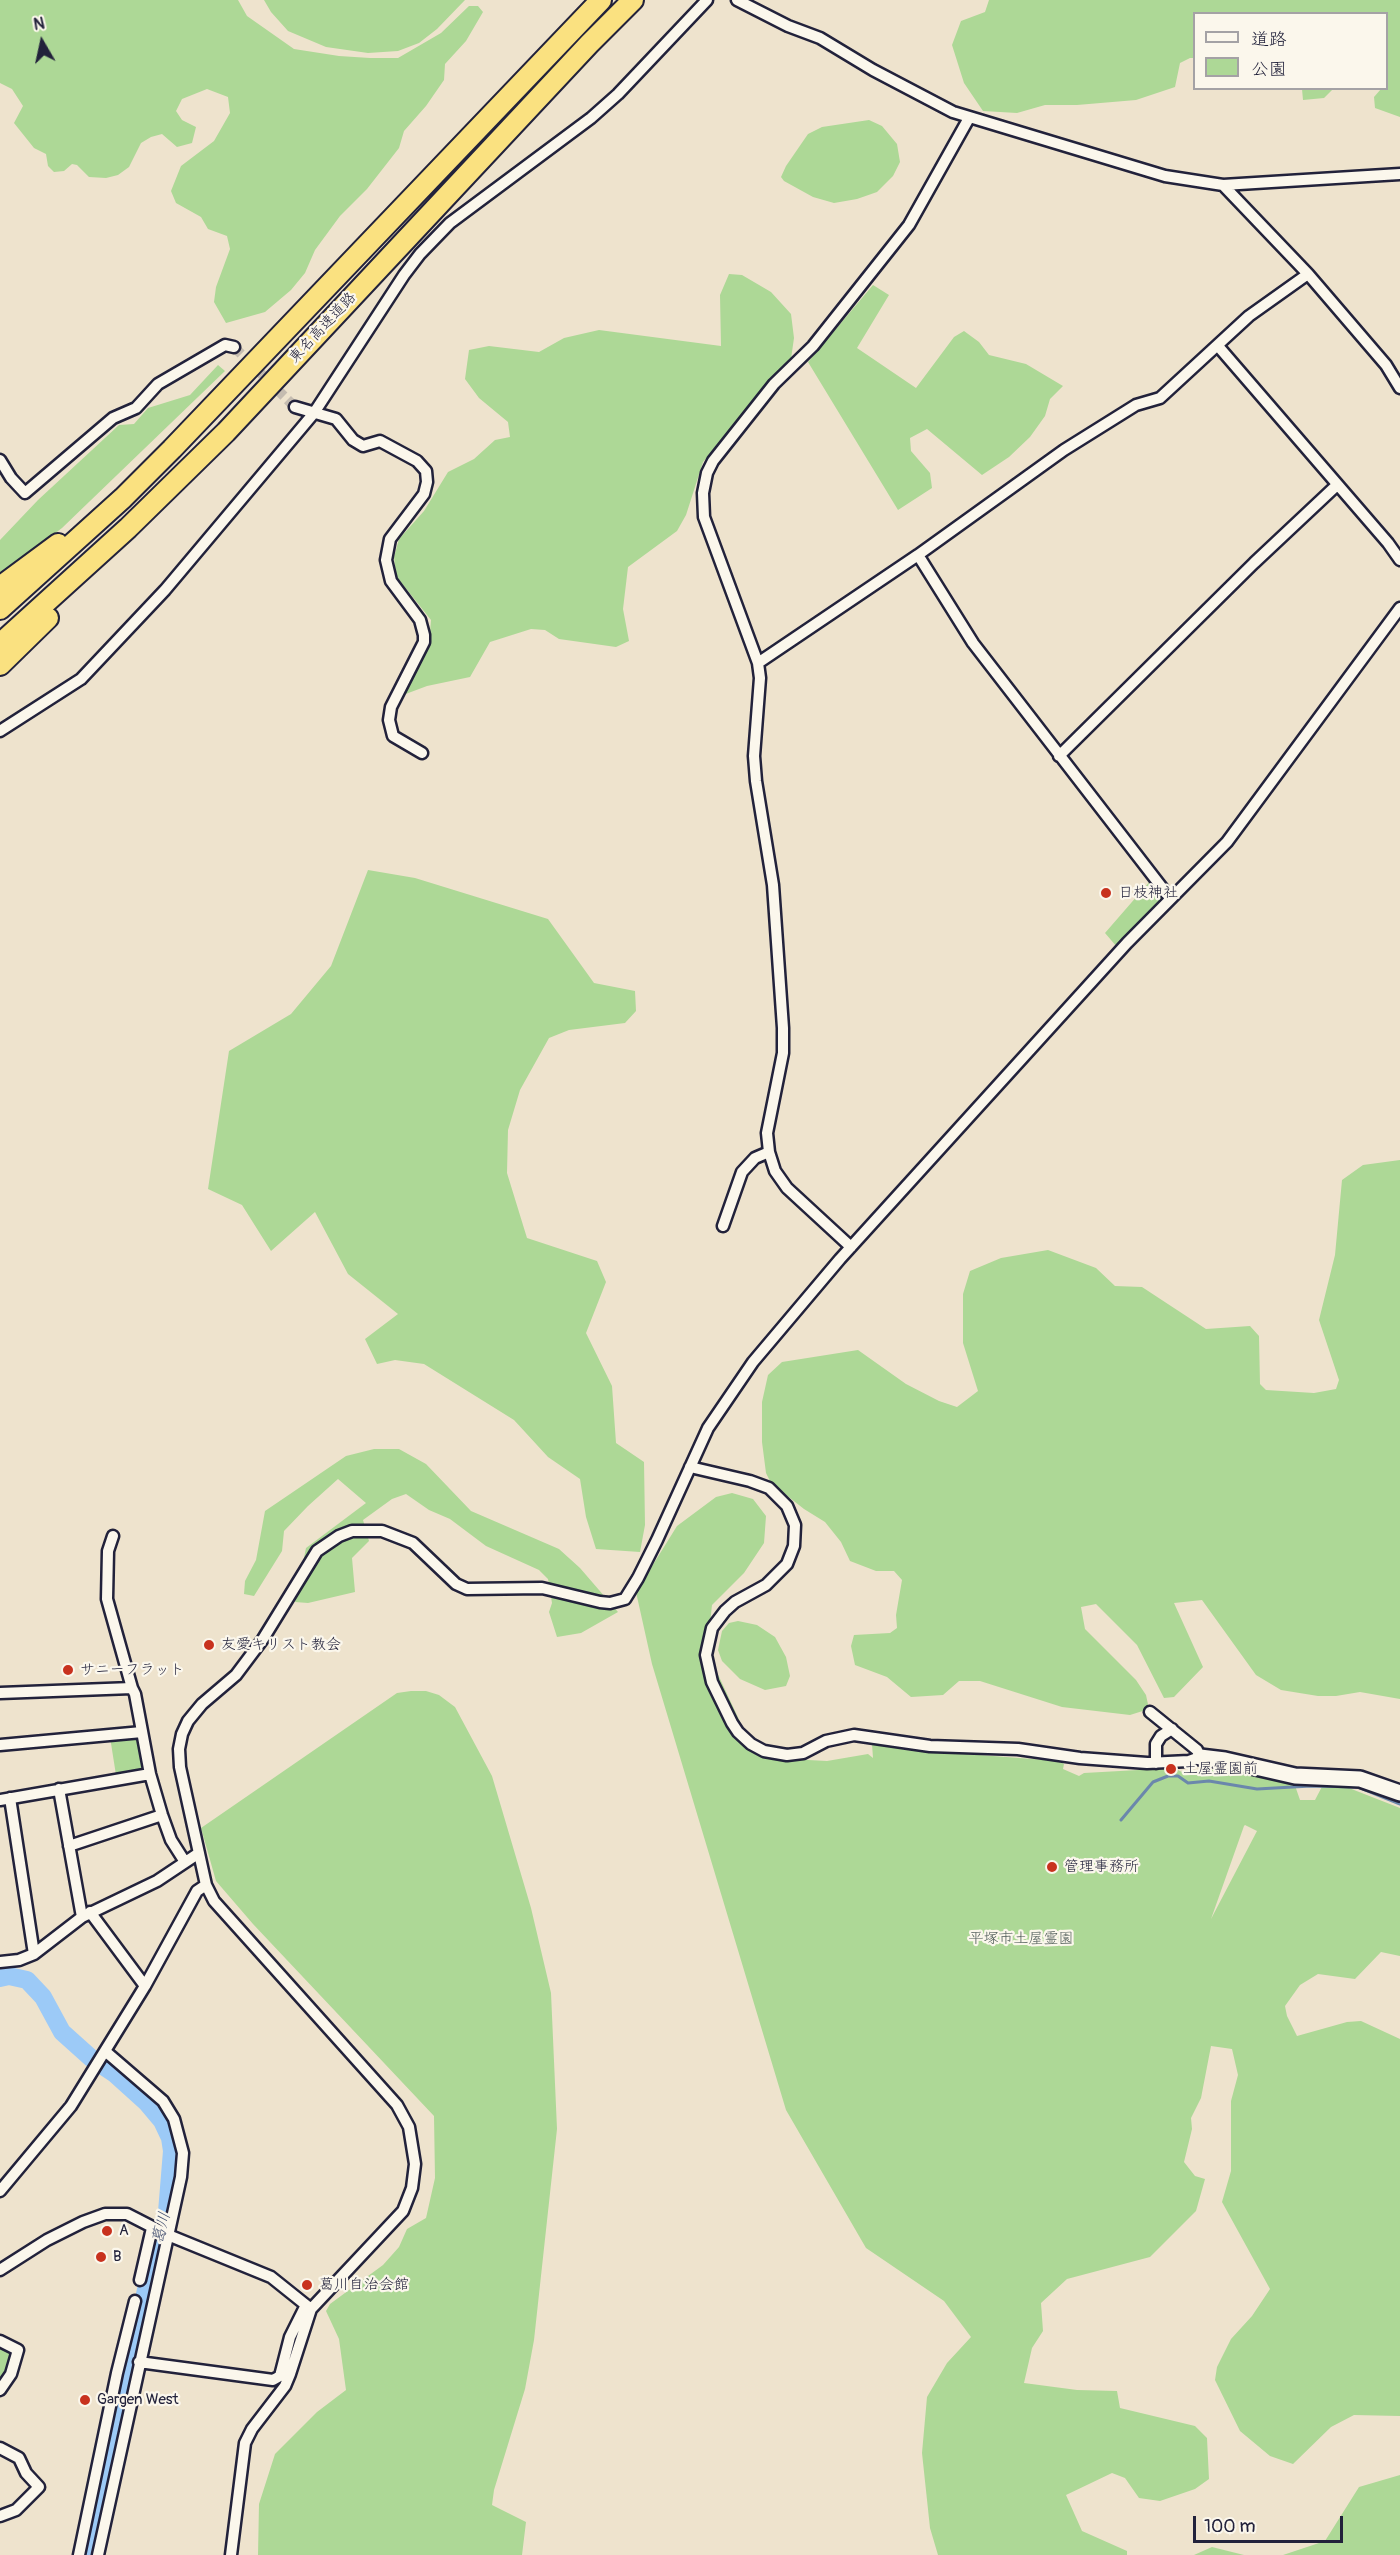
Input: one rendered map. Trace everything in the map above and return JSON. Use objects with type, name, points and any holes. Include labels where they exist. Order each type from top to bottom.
[{"type":"highway","name":"東名高速道路","points":[[0,609],[123,498],[602,0]]},
{"type":"highway","name":"東名高速道路","points":[[0,644],[128,528],[226,432],[565,69],[633,0]]},
{"type":"highway","points":[[0,665],[134,531],[226,432]]},
{"type":"highway","points":[[0,587],[123,498]]},
{"type":"street","points":[[0,731],[81,679],[165,591],[314,413],[420,254],[450,224],[591,118],[618,94],[707,0]]},
{"type":"street","points":[[737,0],[788,26],[820,38],[873,70],[953,112],[1165,176],[1223,185],[1400,174]]},
{"type":"street","points":[[851,1247],[787,1188],[775,1171],[769,1152],[767,1133],[783,1053],[783,1028],[773,885],[754,756],[760,678],[758,663],[704,517],[702,493],[713,461],[774,384],[813,346],[909,225],[969,118]]},
{"type":"street","points":[[1223,185],[1308,274],[1386,365],[1400,388]]},
{"type":"street","points":[[758,663],[918,555],[1064,450],[1136,405],[1160,398],[1249,316],[1308,274]]},
{"type":"street","points":[[0,460],[25,493],[113,418],[136,408],[158,384],[225,345],[234,347]]},
{"type":"street","points":[[1218,346],[1388,543],[1400,561]]},
{"type":"street","points":[[295,406],[336,419],[346,434],[363,446],[380,441],[417,461],[426,471],[427,482],[424,494],[390,539],[386,560],[391,581],[420,620],[424,634],[424,642],[391,707],[389,720],[393,736],[401,743],[422,753]]},
{"type":"street","points":[[1059,756],[1254,563],[1337,485]]},
{"type":"street","points":[[918,555],[974,643],[1170,898]]},
{"type":"street","points":[[139,2361],[273,2380],[280,2376],[290,2337],[308,2307],[403,2211],[412,2188],[415,2164],[409,2127],[397,2105],[214,1901],[206,1885],[180,1767],[179,1749],[188,1721],[202,1704],[236,1675],[263,1638],[308,1564],[327,1543],[352,1532],[382,1531],[413,1543],[456,1584],[467,1588],[542,1588],[610,1604],[625,1599],[638,1578],[708,1428],[753,1362],[851,1247],[1170,898],[1227,842],[1400,608]]},
{"type":"street","points":[[723,1226],[742,1172],[755,1158],[769,1152]]},
{"type":"street","points":[[690,1467],[750,1480],[769,1488],[787,1506],[795,1525],[794,1546],[787,1564],[766,1585],[735,1602],[725,1611],[712,1628],[706,1655],[718,1696],[738,1732],[751,1744],[764,1750],[787,1755],[803,1753],[838,1737],[854,1735],[930,1746],[1018,1749],[1080,1758],[1156,1762],[1189,1761],[1200,1757],[1225,1760],[1295,1776],[1360,1779],[1400,1793]]},
{"type":"street","points":[[112,1536],[105,1583],[107,1599],[135,1694],[150,1774],[162,1815],[171,1840],[184,1862]]},
{"type":"street","points":[[0,1693],[132,1688]]},
{"type":"street","points":[[1150,1712],[1197,1749],[1200,1757]]},
{"type":"street","points":[[1156,1762],[1156,1744],[1161,1736],[1172,1729]]},
{"type":"street","points":[[0,1745],[142,1732]]},
{"type":"street","points":[[34,1954],[5,1799],[150,1774]]},
{"type":"street","points":[[59,1790],[69,1846],[86,1914],[145,1986]]},
{"type":"street","points":[[69,1846],[162,1815]]},
{"type":"street","points":[[0,1962],[20,1960],[34,1954],[86,1914],[157,1881],[199,1854]]},
{"type":"street","points":[[0,2191],[71,2106],[145,1986],[197,1890],[206,1885]]},
{"type":"street","points":[[98,2555],[183,2164],[178,2130],[163,2102],[105,2051]]},
{"type":"street","points":[[0,2270],[47,2240],[83,2222],[105,2214],[127,2214],[168,2235],[271,2277],[308,2307]]},
{"type":"street","points":[[140,2280],[152,2228]]},
{"type":"street","points":[[79,2555],[135,2301]]},
{"type":"street","points":[[231,2555],[245,2443],[252,2429],[288,2380],[308,2307]]},
{"type":"street","points":[[0,2342],[18,2350],[11,2374],[0,2390]]},
{"type":"street","points":[[104,2436],[122,2440]]},
{"type":"street","points":[[0,2448],[19,2458],[26,2473],[39,2487],[16,2510],[0,2516]]},
{"type":"green space","points":[[0,0],[238,0],[247,16],[294,49],[370,58],[398,58],[441,33],[469,6],[478,6],[483,12],[466,41],[445,64],[444,80],[426,106],[404,131],[399,148],[367,189],[340,216],[315,250],[305,273],[291,290],[265,312],[226,323],[214,302],[216,287],[230,249],[227,236],[208,229],[201,217],[176,203],[171,191],[181,166],[214,141],[230,113],[228,97],[207,89],[182,99],[176,111],[182,120],[196,127],[192,143],[177,147],[162,134],[151,137],[141,143],[129,167],[118,175],[106,178],[89,177],[77,165],[72,164],[64,171],[54,172],[48,166],[46,154],[34,148],[14,123],[23,106],[12,89],[0,83]]},
{"type":"green space","points":[[264,0],[465,0],[437,29],[419,43],[398,51],[368,53],[326,47],[288,31],[271,12]]},
{"type":"green space","points":[[989,0],[1400,0],[1400,117],[1375,108],[1374,97],[1380,90],[1388,90],[1388,12],[1193,12],[1193,58],[1180,63],[1175,87],[1136,100],[1045,105],[1017,113],[983,111],[964,83],[952,45],[961,21],[985,12]]},
{"type":"green space","points":[[1302,90],[1332,90],[1324,98],[1303,100]]},
{"type":"green space","points":[[869,120],[882,126],[897,144],[900,162],[893,176],[877,192],[857,199],[834,203],[813,197],[784,181],[781,177],[808,134],[822,127]]},
{"type":"green space","points":[[729,274],[742,275],[771,292],[791,314],[794,338],[791,359],[703,462],[686,515],[677,531],[628,567],[623,609],[629,641],[616,647],[559,639],[545,630],[531,629],[490,642],[470,677],[427,686],[403,695],[429,645],[431,620],[396,576],[394,557],[399,539],[424,511],[448,472],[474,459],[495,440],[510,437],[508,422],[479,398],[465,379],[469,350],[489,346],[539,352],[564,338],[599,330],[721,346],[720,295]]},
{"type":"green space","points":[[873,285],[889,295],[857,348],[916,388],[954,337],[964,331],[979,342],[989,355],[1026,364],[1063,386],[1050,399],[1045,416],[1030,437],[1009,457],[982,475],[927,429],[910,438],[911,451],[930,473],[932,488],[898,510],[808,362]]},
{"type":"green space","points":[[218,365],[225,371],[62,528],[0,575],[0,540],[38,500],[119,425],[134,424],[148,408],[190,395]]},
{"type":"green space","points":[[368,870],[415,878],[548,919],[594,983],[635,991],[636,1011],[625,1023],[569,1030],[549,1038],[520,1090],[508,1130],[507,1173],[527,1238],[597,1261],[606,1282],[586,1333],[612,1386],[616,1443],[644,1462],[645,1525],[640,1552],[596,1549],[586,1517],[580,1479],[548,1457],[514,1420],[424,1364],[395,1360],[377,1364],[365,1339],[398,1314],[348,1274],[315,1212],[271,1251],[242,1205],[208,1189],[229,1051],[291,1014],[331,966]]},
{"type":"green space","points":[[1151,880],[1162,891],[1162,899],[1117,947],[1105,933]]},
{"type":"green space","points":[[1400,1160],[1400,1699],[1360,1692],[1318,1696],[1281,1690],[1256,1675],[1202,1600],[1174,1603],[1203,1667],[1174,1697],[1164,1698],[1137,1645],[1096,1604],[1081,1607],[1085,1629],[1136,1680],[1146,1695],[1149,1709],[1130,1715],[1062,1707],[980,1681],[959,1681],[943,1695],[911,1697],[887,1677],[855,1665],[851,1646],[854,1635],[890,1633],[897,1628],[896,1615],[902,1580],[894,1571],[876,1571],[850,1561],[841,1542],[825,1522],[771,1483],[766,1473],[762,1442],[762,1402],[768,1375],[782,1362],[858,1350],[906,1384],[939,1401],[957,1407],[978,1391],[963,1343],[963,1294],[970,1271],[1001,1258],[1048,1250],[1096,1268],[1115,1286],[1142,1287],[1206,1329],[1250,1326],[1259,1336],[1260,1384],[1266,1390],[1314,1393],[1336,1389],[1339,1380],[1319,1320],[1335,1255],[1342,1180],[1363,1165]]},
{"type":"green space","points":[[374,1449],[399,1449],[426,1464],[471,1511],[559,1549],[580,1568],[618,1612],[581,1633],[557,1637],[549,1612],[552,1603],[548,1579],[539,1570],[486,1546],[450,1519],[429,1510],[406,1494],[392,1499],[363,1520],[369,1541],[352,1558],[355,1592],[308,1603],[295,1602],[306,1548],[366,1503],[338,1479],[284,1531],[282,1551],[254,1596],[244,1594],[245,1581],[256,1560],[265,1511],[346,1456]]},
{"type":"green space","name":"平塚市土屋霊園","points":[[732,1493],[753,1499],[766,1516],[764,1543],[744,1573],[712,1605],[707,1651],[750,1743],[789,1759],[827,1761],[868,1754],[873,1758],[872,1744],[940,1752],[1059,1761],[1064,1764],[1063,1769],[1079,1776],[1084,1773],[1174,1768],[1186,1774],[1222,1768],[1291,1774],[1300,1800],[1315,1800],[1326,1779],[1400,1808],[1400,1956],[1381,1952],[1355,1979],[1318,1974],[1300,1985],[1285,2006],[1287,2016],[1297,2036],[1347,2022],[1361,2021],[1400,2039],[1400,2416],[1354,2415],[1331,2427],[1293,2464],[1270,2456],[1240,2431],[1215,2380],[1217,2367],[1231,2339],[1252,2316],[1270,2289],[1222,2202],[1231,2171],[1231,2101],[1238,2075],[1232,2049],[1211,2046],[1201,2098],[1191,2118],[1192,2129],[1184,2162],[1195,2176],[1205,2179],[1196,2211],[1150,2257],[1067,2279],[1041,2303],[1043,2331],[1032,2348],[1024,2383],[1077,2390],[1117,2391],[1120,2408],[1195,2426],[1207,2438],[1209,2479],[1195,2489],[1160,2501],[1139,2498],[1125,2478],[1112,2473],[1066,2495],[1082,2531],[1127,2551],[1127,2555],[938,2555],[930,2528],[922,2453],[927,2397],[947,2363],[971,2337],[944,2301],[866,2248],[786,2110],[652,1664],[636,1592],[677,1526],[716,1497]],"holes":[[[1244,1826],[1257,1831],[1211,1919]]]},
{"type":"green space","points":[[738,1621],[757,1625],[775,1637],[786,1657],[790,1676],[786,1686],[765,1690],[740,1679],[722,1661],[718,1650],[722,1631],[729,1623]]},
{"type":"green space","points":[[426,1691],[439,1695],[455,1707],[492,1776],[531,1908],[551,1993],[557,2129],[534,2340],[525,2389],[494,2490],[492,2505],[526,2522],[522,2555],[258,2555],[259,2504],[275,2454],[317,2412],[346,2390],[339,2339],[326,2311],[330,2304],[383,2265],[399,2247],[407,2229],[426,2218],[435,2178],[434,2116],[253,1924],[216,1881],[201,1828],[397,1693]]},
{"type":"green space","points":[[136,1735],[140,1739],[146,1766],[143,1771],[116,1775],[110,1737]]},
{"type":"green space","points":[[0,2346],[12,2351],[14,2356],[0,2381]]},
{"type":"green space","points":[[1400,2475],[1400,2555],[1283,2555],[1325,2541],[1359,2487]]},
{"type":"green space","points":[[1212,2547],[1244,2555],[1194,2555]]},
{"type":"waterway","points":[[1121,1820],[1153,1782],[1168,1776],[1178,1776],[1188,1783],[1209,1781],[1257,1789],[1311,1786],[1358,1787],[1400,1804]]},
{"type":"waterway","name":"葛川","points":[[0,1978],[9,1976],[27,1980],[43,1997],[62,2032],[146,2102],[162,2121],[170,2138],[172,2151],[167,2212],[148,2280],[90,2555]]},
{"type":"tunnel","points":[[234,347],[295,407]]},
{"type":"place","name":"日枝神社","points":[[1106,893]]},
{"type":"place","name":"友愛キリスト教会","points":[[209,1645]]},
{"type":"place","name":"サニーフラット","points":[[68,1670]]},
{"type":"place","name":"土屋霊園前","points":[[1171,1769]]},
{"type":"place","name":"管理事務所","points":[[1052,1867]]},
{"type":"place","name":"A","points":[[107,2231]]},
{"type":"place","name":"B","points":[[101,2257]]},
{"type":"place","name":"葛川自治会館","points":[[307,2285]]},
{"type":"place","name":"Gargen West","points":[[85,2400]]}]
